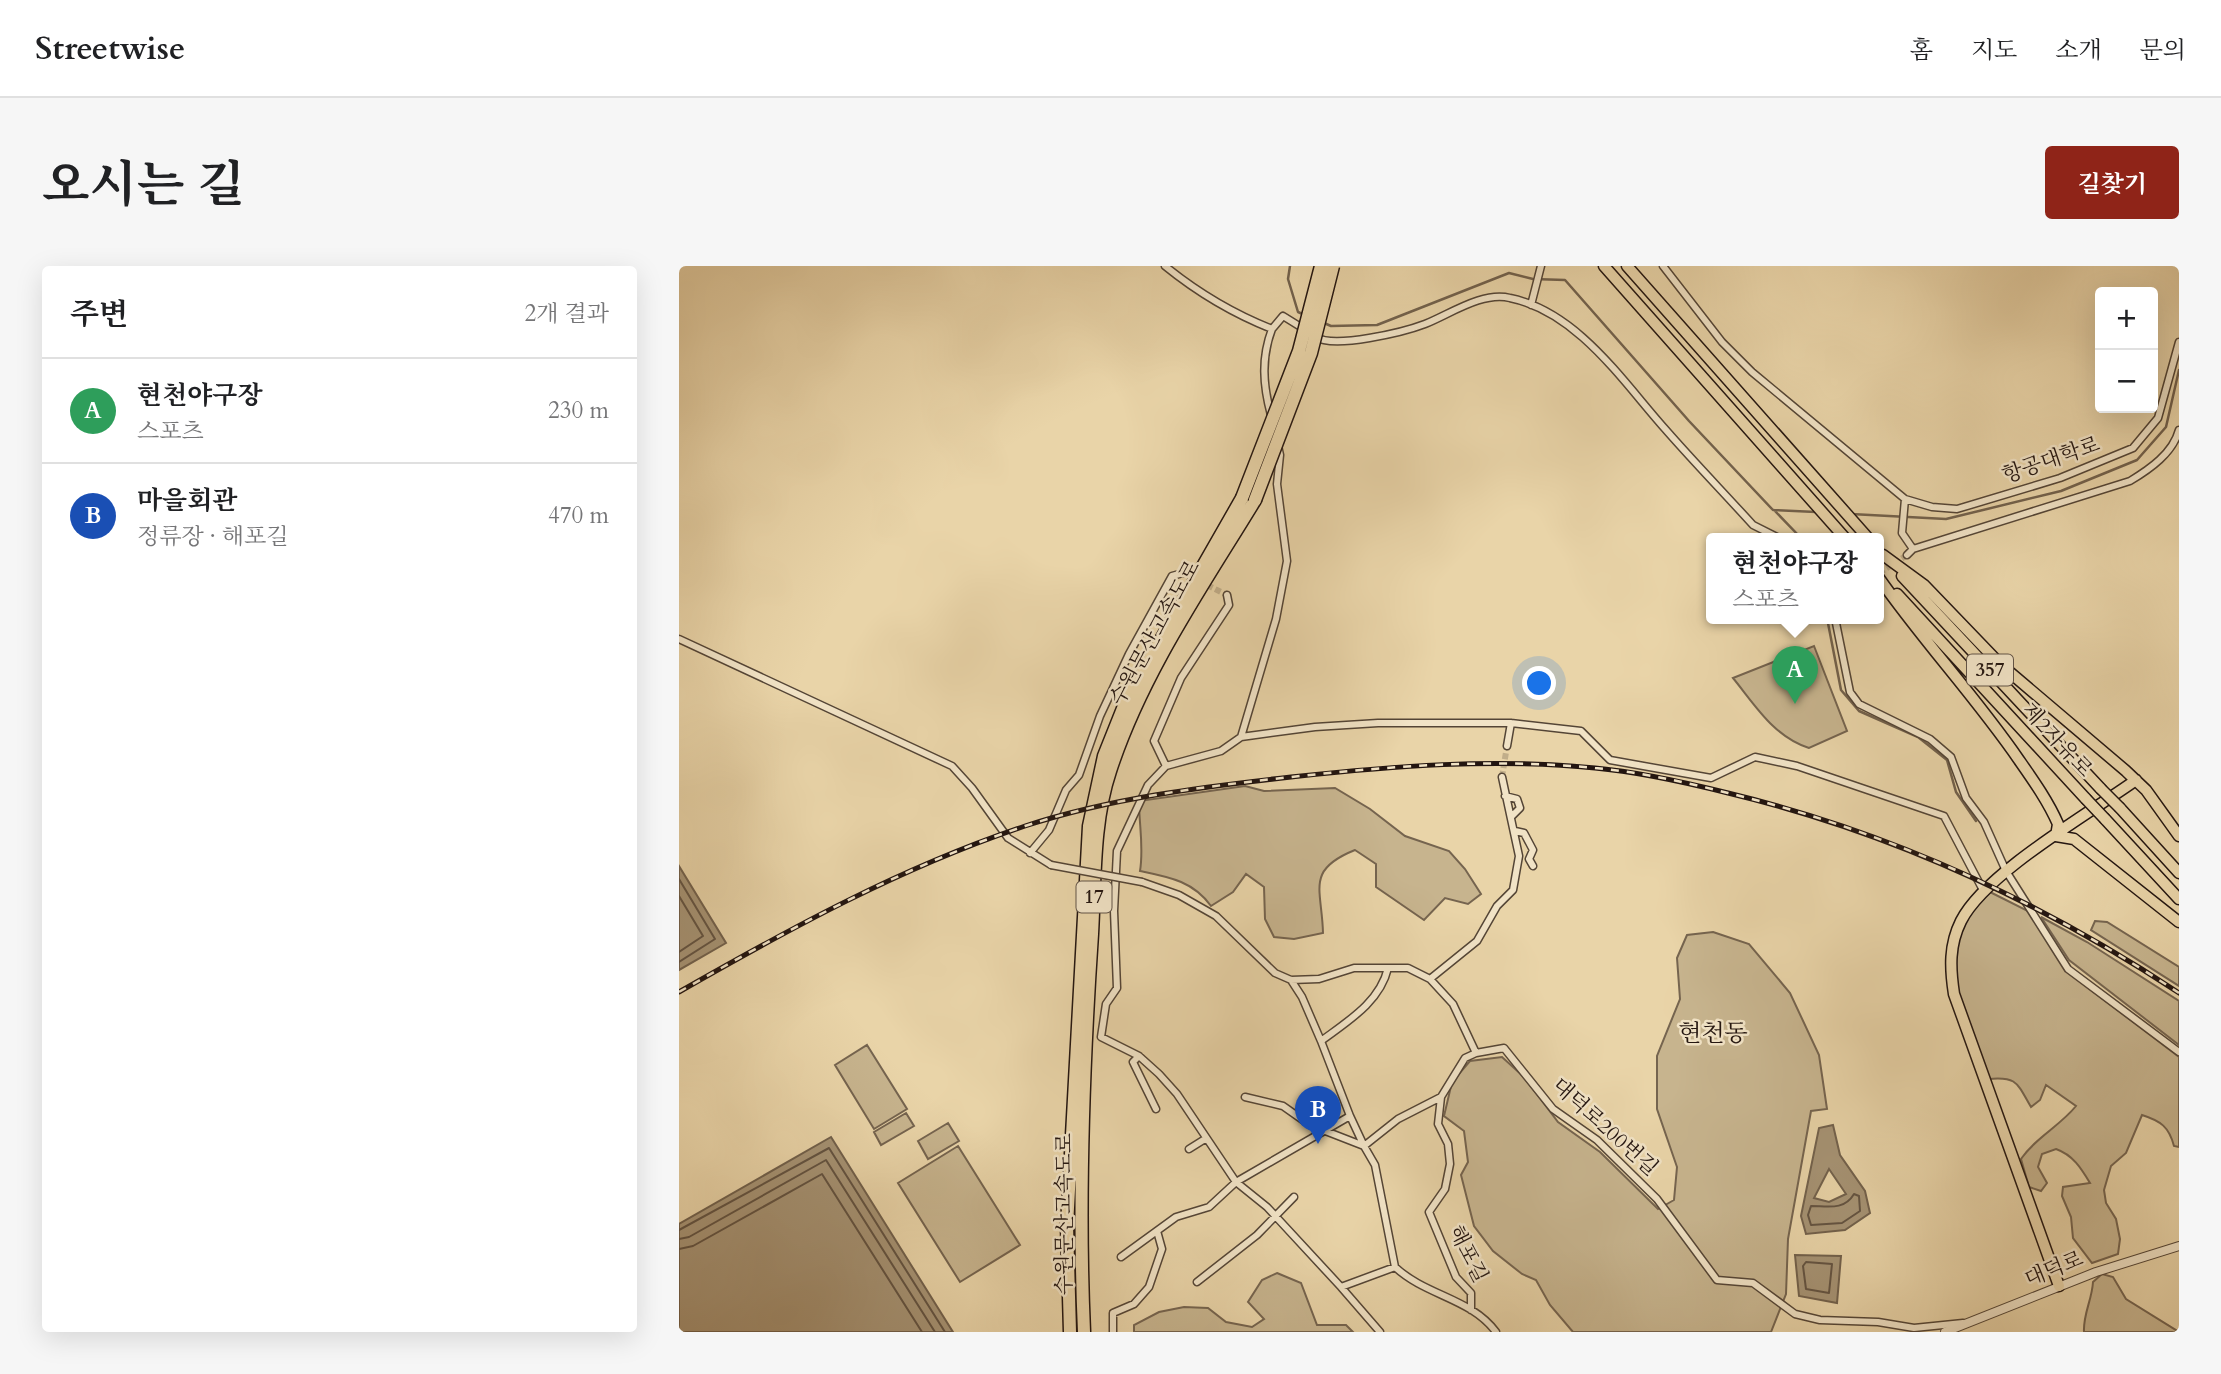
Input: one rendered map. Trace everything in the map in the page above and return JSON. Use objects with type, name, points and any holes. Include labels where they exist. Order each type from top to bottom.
[{"type":"highway","name":"수원문산고속도로","points":[[1070,1332],[1066,1226],[1089,826],[1104,756],[1126,701],[1241,498],[1299,351],[1321,266]]},
{"type":"highway","name":"수원문산고속도로","points":[[1084,1332],[1080,1228],[1085,1031],[1098,833],[1108,774],[1135,704],[1255,500],[1311,354],[1332,266]]},
{"type":"highway","points":[[1604,266],[1841,533]]},
{"type":"highway","points":[[1627,266],[1863,533]]},
{"type":"highway","points":[[1884,555],[1924,585],[2000,664],[2136,780],[2179,836]]},
{"type":"highway","name":"제2자유로","points":[[1884,556],[2179,873]]},
{"type":"highway","name":"제2자유로","points":[[1884,581],[2179,899]]},
{"type":"highway","points":[[1884,584],[1909,621],[1984,709],[2034,782],[2058,824],[2056,836]]},
{"type":"highway","points":[[2059,1286],[1954,994],[1950,968],[1952,944],[1961,920],[2006,871],[2136,780]]},
{"type":"highway","points":[[2056,836],[2074,839],[2179,922]]},
{"type":"street","points":[[1165,266],[1189,285],[1272,328]]},
{"type":"street","points":[[1663,266],[1722,342],[1752,372],[1905,499]]},
{"type":"street","points":[[1531,304],[1540,268]]},
{"type":"street","points":[[1241,737],[1276,619],[1287,561],[1277,484],[1280,456],[1264,387],[1265,348],[1272,328],[1283,316],[1323,342],[1353,340],[1422,325],[1485,300],[1508,297],[1531,304],[1561,319],[1591,346],[1753,524],[1770,533]]},
{"type":"street","name":"항공대학로","points":[[2179,342],[2158,418],[2133,448],[2060,478],[1957,509],[1932,507],[1905,499],[1902,533],[1910,552],[2130,481],[2151,468],[2176,440],[2179,430]]},
{"type":"street","points":[[1030,853],[1049,830],[1066,790],[1079,775],[1100,716],[1129,654],[1172,576],[1183,573]]},
{"type":"street","points":[[1166,766],[1154,741],[1181,678],[1229,605],[1227,595]]},
{"type":"street","points":[[1836,624],[1850,692],[1859,704],[1919,733],[1951,757],[1966,798],[1984,822],[2006,871],[2068,969],[2179,1052]]},
{"type":"street","points":[[679,639],[945,762],[967,781],[1009,838],[1030,853],[1051,865],[1142,882],[1179,895],[1216,916],[1275,973],[1291,980],[1319,979],[1354,968],[1408,968],[1430,978],[1453,1004],[1476,1053],[1465,1058],[1441,1097],[1398,1119],[1364,1146]]},
{"type":"street","points":[[1380,1332],[1276,1218],[1235,1182],[1177,1094],[1139,1056],[1101,1037],[1106,1004],[1117,988],[1114,911],[1117,851],[1148,785],[1166,766],[1221,751],[1241,737],[1315,727],[1378,723],[1511,723],[1581,731],[1611,760],[1711,778],[1755,757],[1797,766],[1944,816],[1984,892]]},
{"type":"street","points":[[1507,746],[1511,723]]},
{"type":"street","points":[[1430,978],[1477,941],[1497,906],[1513,890],[1519,856],[1502,776]]},
{"type":"street","points":[[1515,831],[1524,833],[1533,850],[1529,859],[1533,866]]},
{"type":"street","points":[[1321,1041],[1360,1012],[1384,984],[1388,968]]},
{"type":"street","points":[[1291,980],[1302,997],[1350,1116],[1375,1165],[1395,1267],[1341,1287]]},
{"type":"street","name":"대덕로200번길","points":[[1476,1053],[1504,1048],[1553,1109],[1597,1140],[1657,1199],[1717,1280],[1753,1283],[1795,1314],[1820,1320],[1878,1322],[1914,1328],[1968,1322]]},
{"type":"street","points":[[1139,1056],[1133,1062],[1156,1109]]},
{"type":"street","points":[[1245,1097],[1283,1106],[1324,1131],[1364,1146]]},
{"type":"street","name":"해포길","points":[[1441,1097],[1438,1124],[1448,1144],[1450,1164],[1445,1188],[1429,1212],[1451,1268],[1471,1293],[1471,1310]]},
{"type":"street","points":[[1121,1257],[1176,1217],[1209,1207],[1235,1182],[1350,1116]]},
{"type":"street","points":[[1189,1149],[1205,1139]]},
{"type":"street","points":[[1197,1282],[1227,1261],[1276,1218],[1294,1198]]},
{"type":"street","points":[[1113,1332],[1113,1313],[1134,1304],[1149,1287],[1162,1249],[1157,1231]]},
{"type":"street","name":"대덕로","points":[[1945,1332],[2137,1257],[2179,1247]]},
{"type":"street","name":"해포길","points":[[1395,1267],[1412,1283],[1485,1317],[1496,1332]]},
{"type":"shaded area","points":[[1814,646],[1847,731],[1809,748],[1775,728],[1733,678]]},
{"type":"shaded area","points":[[1245,786],[1264,791],[1335,788],[1370,809],[1405,836],[1449,851],[1481,894],[1468,904],[1445,898],[1424,920],[1376,887],[1376,864],[1355,850],[1329,865],[1323,873],[1320,893],[1323,933],[1294,939],[1274,937],[1265,919],[1264,887],[1246,874],[1233,892],[1211,906],[1188,886],[1170,878],[1140,871],[1139,801]]},
{"type":"shaded area","points":[[1990,892],[2034,914],[2068,966],[2090,989],[2179,1057],[2179,1147],[2174,1146],[2170,1134],[2163,1126],[2142,1115],[2126,1153],[2111,1166],[2104,1190],[2106,1203],[2116,1219],[2120,1239],[2118,1254],[2092,1263],[2073,1238],[2071,1217],[2062,1196],[2063,1187],[2090,1183],[2083,1172],[2072,1158],[2056,1149],[2042,1154],[2038,1167],[2047,1183],[2041,1191],[2029,1187],[2021,1159],[2076,1106],[2046,1085],[2040,1100],[2031,1107],[2011,1080],[1988,1079],[1961,1001],[1956,980],[1957,940],[1964,921]]},
{"type":"shaded area","points":[[2041,917],[2087,942],[2179,1001],[2179,1045],[2069,960]]},
{"type":"shaded area","points":[[2095,921],[2107,922],[2179,967],[2179,986],[2091,930]]},
{"type":"shaded area","points":[[1713,932],[1749,944],[1790,993],[1819,1055],[1827,1109],[1811,1111],[1788,1239],[1786,1294],[1771,1332],[1573,1332],[1550,1305],[1536,1280],[1522,1274],[1493,1251],[1474,1226],[1461,1175],[1468,1162],[1464,1131],[1444,1116],[1452,1082],[1470,1061],[1502,1057],[1524,1077],[1558,1122],[1600,1152],[1658,1209],[1674,1200],[1677,1167],[1657,1109],[1657,1056],[1680,999],[1677,958],[1687,935]]},
{"type":"shaded area","points":[[867,1045],[907,1109],[874,1129],[835,1065]]},
{"type":"shaded area","points":[[906,1113],[914,1126],[881,1145],[874,1132]]},
{"type":"shaded area","points":[[948,1123],[959,1141],[928,1159],[918,1141]]},
{"type":"shaded area","points":[[958,1146],[1020,1245],[960,1282],[898,1183]]},
{"type":"shaded area","points":[[1277,1273],[1301,1283],[1317,1325],[1346,1325],[1353,1332],[1134,1332],[1134,1325],[1159,1312],[1184,1307],[1208,1308],[1226,1322],[1252,1327],[1264,1319],[1248,1302],[1262,1280]]},
{"type":"shaded area","points":[[2102,1274],[2113,1277],[2126,1299],[2179,1332],[2084,1332],[2093,1282]]},
{"type":"water","points":[[679,866],[726,943],[679,970]]},
{"type":"water","points":[[1833,1125],[1840,1155],[1865,1191],[1870,1213],[1845,1230],[1806,1234],[1801,1216],[1819,1128]],"holes":[[[1829,1169],[1846,1194],[1829,1202],[1814,1198]]]},
{"type":"water","points":[[831,1137],[953,1332],[679,1332],[679,1224]]},
{"type":"water","points":[[1795,1255],[1841,1256],[1837,1303],[1799,1296]]},
{"type":"waterway","points":[[1290,266],[1288,279],[1298,312],[1305,315]]},
{"type":"waterway","points":[[1324,323],[1331,326],[1377,325],[1509,273],[1533,279],[1565,280],[1689,421],[1773,510],[1816,512]]},
{"type":"waterway","points":[[1851,514],[1946,519],[2061,491],[2137,460],[2166,427],[2179,370]]},
{"type":"waterway","points":[[1774,510],[1796,533]]},
{"type":"waterway","points":[[1828,624],[1841,690],[1859,711],[1918,737],[1947,760],[1956,792],[1976,821]]},
{"type":"tunnel","points":[[1884,570],[1907,555]]},
{"type":"tunnel","points":[[1183,573],[1227,595]]},
{"type":"tunnel","points":[[1502,777],[1507,746]]},
{"type":"railway","points":[[679,992],[848,900],[979,842],[1057,816],[1156,795],[1291,777],[1443,765],[1519,764],[1612,770],[1678,781],[1788,809],[1848,828],[1906,849],[2018,900],[2073,928],[2179,993]]},
{"type":"place","name":"현천야구장","points":[[1795,704]]},
{"type":"place","name":"마을회관","points":[[1318,1144]]},
{"type":"district","name":"현천동","points":[[1713,1033]]}]
